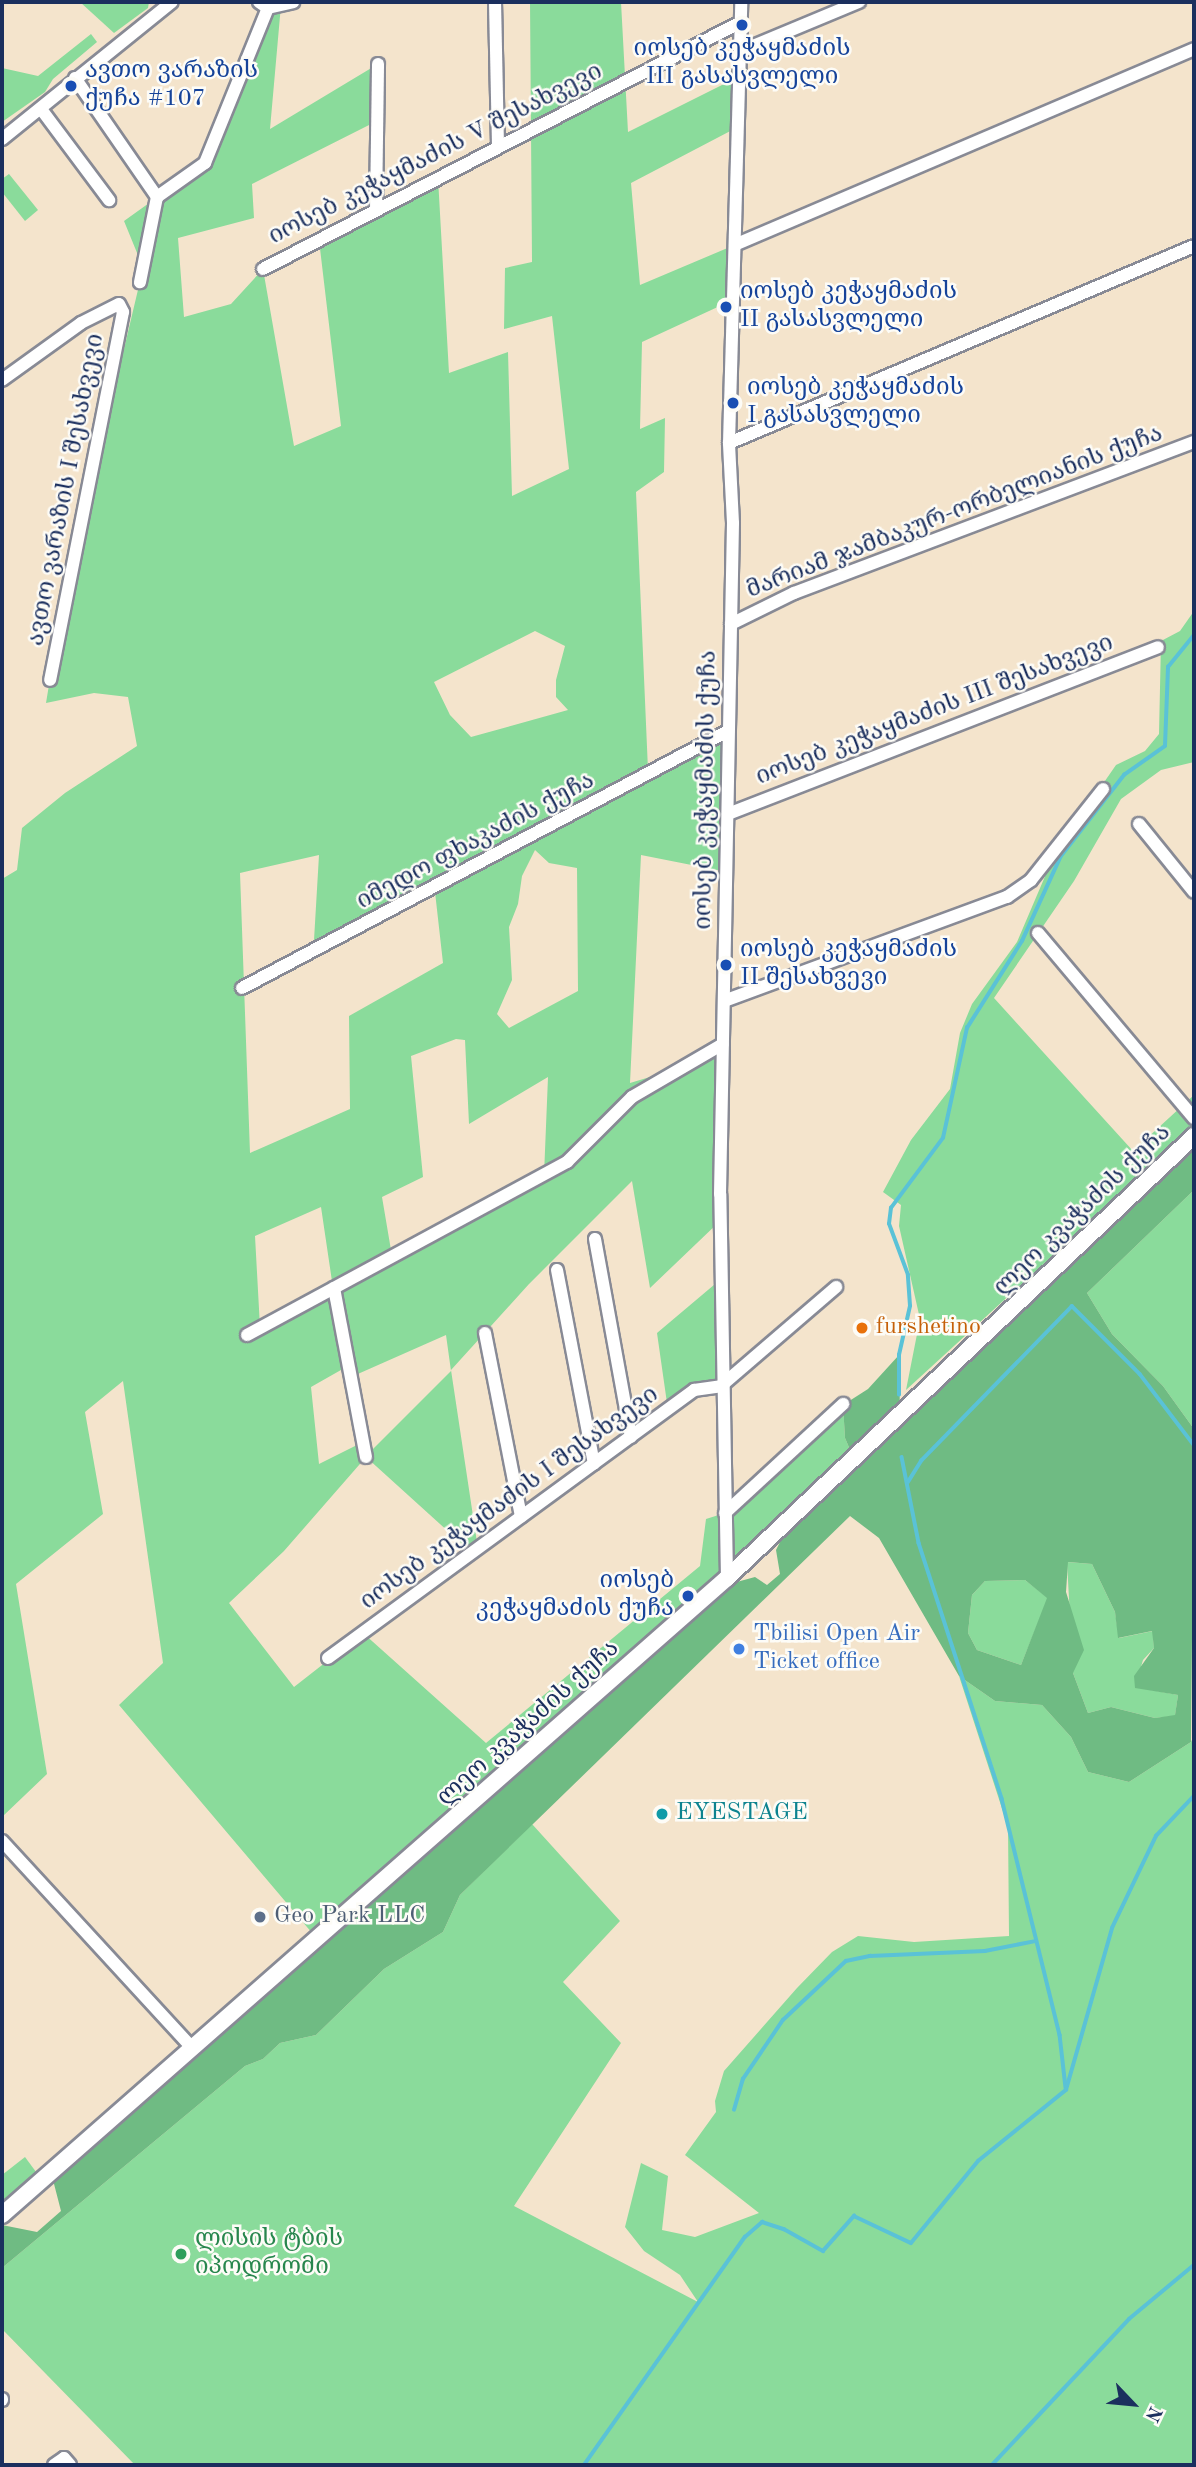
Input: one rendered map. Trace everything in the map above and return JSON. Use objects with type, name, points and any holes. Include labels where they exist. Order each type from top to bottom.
[{"type":"main road","name":"ლეო კვაჭაძის ქუჩა","points":[[2,2215],[727,1578],[1194,1136]]},
{"type":"street","points":[[2,139],[172,2]]},
{"type":"street","points":[[140,282],[157,197],[205,163],[263,5],[293,2]]},
{"type":"street","points":[[495,2],[498,148]]},
{"type":"street","name":"იოსებ კეჭაყმაძის ქუჩა","points":[[727,1578],[721,1386],[723,1044],[733,523],[729,443],[737,244],[741,2]]},
{"type":"street","points":[[741,51],[859,2]]},
{"type":"street","name":"იოსებ კეჭაყმაძის V შესახვევი","points":[[263,269],[741,22]]},
{"type":"street","points":[[737,244],[1194,49]]},
{"type":"street","points":[[376,210],[377,64]]},
{"type":"street","points":[[75,78],[157,197]]},
{"type":"street","points":[[41,109],[109,200]]},
{"type":"street","points":[[729,443],[1194,246]]},
{"type":"street","name":"ავთო ვარაზის I შესახვევი","points":[[2,380],[81,323],[116,303],[121,307],[50,680]]},
{"type":"street","name":"მარიამ ჯამბაკურ-ორბელიანის ქუჩა","points":[[731,624],[794,593],[1194,442]]},
{"type":"street","name":"იოსებ კეჭაყმაძის III შესახვევი","points":[[728,814],[1158,647]]},
{"type":"street","name":"იმედო ფხაკაძის ქუჩა","points":[[242,988],[729,731]]},
{"type":"street","points":[[724,1001],[1007,897],[1031,880],[1103,789]]},
{"type":"street","points":[[1139,824],[1194,892]]},
{"type":"street","points":[[1038,933],[1194,1118]]},
{"type":"street","points":[[247,1335],[567,1162],[632,1097],[723,1044]]},
{"type":"street","points":[[595,1239],[631,1437]]},
{"type":"street","points":[[558,1270],[594,1464]]},
{"type":"street","points":[[721,1386],[835,1287]]},
{"type":"street","points":[[334,1288],[366,1457]]},
{"type":"street","points":[[485,1333],[522,1517]]},
{"type":"street","name":"იოსებ კეჭაყმაძის I შესახვევი","points":[[328,1658],[694,1390],[721,1386]]},
{"type":"street","points":[[725,1513],[843,1405]]},
{"type":"street","points":[[2,1841],[193,2049]]},
{"type":"street","points":[[54,2465],[64,2458],[70,2465]]},
{"type":"green space","points":[[80,2],[149,2],[148,8],[114,33]]},
{"type":"green space","points":[[530,2],[621,2],[628,132],[740,76],[738,127],[631,183],[640,285],[737,244],[735,299],[642,342],[640,429],[665,418],[664,472],[636,492],[648,770],[728,731],[727,872],[641,855],[630,1083],[723,1055],[720,1221],[650,1288],[632,1181],[529,1284],[451,1370],[478,1549],[472,1553],[366,1457],[284,1551],[229,1603],[294,1687],[363,1633],[486,1743],[700,1566],[706,1519],[725,1513],[843,1404],[845,1438],[854,1459],[318,1940],[119,1705],[163,1663],[123,1381],[85,1412],[103,1514],[16,1584],[47,1774],[2,1817],[2,879],[17,870],[22,828],[65,793],[137,746],[128,697],[94,693],[46,703],[59,624],[141,277],[142,265],[124,221],[205,163],[268,8],[281,5],[270,129],[378,64],[377,121],[252,184],[254,218],[178,238],[184,317],[231,304],[263,269],[294,446],[341,426],[319,240],[438,178],[449,373],[508,352],[512,496],[569,469],[552,316],[504,329],[505,268],[532,262]],"holes":[[[535,631],[565,646],[556,680],[556,697],[568,710],[471,737],[450,715],[434,682]],[[535,850],[549,863],[577,868],[578,991],[509,1028],[497,1014],[512,980],[509,927],[518,904],[522,876]],[[319,855],[313,957],[435,892],[443,963],[349,1016],[350,1109],[250,1153],[240,873]],[[456,1039],[465,1040],[469,1124],[548,1077],[544,1175],[392,1256],[382,1197],[423,1177],[411,1056]],[[321,1207],[333,1288],[260,1327],[255,1236]],[[446,1335],[451,1371],[366,1456],[363,1442],[319,1464],[311,1387],[348,1366],[351,1377]]]},
{"type":"green space","points":[[91,34],[97,42],[53,79],[45,92],[2,122],[2,68],[38,76]]},
{"type":"green space","points":[[9,174],[38,210],[25,221],[2,192],[2,179]]},
{"type":"green space","points":[[1194,611],[1194,762],[1161,770],[1121,799],[1074,881],[994,998],[1133,1151],[1194,1095],[1194,1126],[906,1390],[920,1319],[899,1226],[901,1205],[883,1192],[911,1140],[950,1089],[960,1033],[972,1004],[1017,942],[1055,853],[1116,765],[1145,751],[1159,734],[1161,641],[1180,631]]},
{"type":"green space","points":[[1194,1149],[1194,1190],[1087,1293],[1112,1334],[1163,1386],[1194,1429],[1191,1742],[1129,1782],[1088,1772],[1071,1737],[1042,1705],[995,1701],[959,1676],[879,1538],[850,1516],[460,1895],[443,1932],[384,1969],[316,2035],[280,2043],[263,2059],[245,2066],[2,2268],[2,2225],[37,2232],[61,2211],[53,2180],[733,1583],[755,1577],[767,1585],[780,1574],[776,1550],[781,1540]],"holes":[[[1068,1562],[1092,1564],[1115,1612],[1118,1638],[1152,1631],[1154,1648],[1134,1676],[1135,1688],[1178,1695],[1175,1715],[1155,1718],[1111,1707],[1088,1713],[1073,1673],[1084,1650],[1066,1592]],[[1025,1580],[1047,1598],[1021,1665],[977,1650],[968,1633],[972,1595],[985,1581]]]},
{"type":"green space","points":[[1194,1190],[1194,1429],[1163,1386],[1112,1334],[1087,1293]]},
{"type":"green space","points":[[721,1279],[721,1386],[694,1390],[668,1410],[657,1333]]},
{"type":"green space","points":[[899,1355],[900,1416],[854,1459],[845,1438],[843,1405],[868,1389]]},
{"type":"green space","points":[[1067,1562],[1092,1564],[1115,1612],[1119,1638],[1153,1631],[1154,1648],[1143,1660],[1135,1687],[1178,1695],[1175,1716],[1155,1718],[1111,1707],[1088,1713],[1073,1673]]},
{"type":"green space","points":[[1025,1580],[1048,1598],[1021,1665],[977,1650],[968,1633],[972,1595],[985,1581]]},
{"type":"green space","points":[[959,1676],[995,1701],[1042,1705],[1071,1737],[1088,1772],[1129,1782],[1191,1742],[1194,1735],[1194,2465],[135,2465],[2,2329],[2,2268],[245,2066],[263,2059],[280,2043],[316,2035],[384,1969],[443,1932],[460,1895],[532,1824],[620,1921],[563,1982],[621,2043],[514,2206],[698,2302],[680,2275],[644,2251],[625,2227],[641,2163],[668,2176],[662,2230],[695,2237],[759,2213],[685,2155],[716,2112],[715,2101],[724,2071],[797,1988],[832,1952],[858,1936],[914,1942],[1009,1936],[1008,1827]]},
{"type":"green space","points":[[25,2157],[42,2180],[2,2215],[2,2175]]},
{"type":"waterway","points":[[899,1395],[899,1355],[910,1306],[908,1275],[889,1224],[891,1208],[943,1138],[967,1028],[1022,941],[1061,856],[1124,775],[1165,746],[1168,667],[1194,635]]},
{"type":"waterway","points":[[908,1482],[921,1461],[1072,1306],[1140,1374],[1194,1445]]},
{"type":"waterway","points":[[902,1457],[919,1543],[1002,1799],[1060,2035],[1066,2088]]},
{"type":"waterway","points":[[584,2465],[745,2237],[762,2222],[784,2229],[823,2251],[854,2216],[911,2243],[978,2161],[1066,2090],[1112,1928],[1156,1836],[1194,1796]]},
{"type":"waterway","points":[[734,2110],[743,2079],[783,2020],[846,1961],[870,1956],[985,1951],[1036,1941]]},
{"type":"waterway","points":[[992,2465],[1129,2319],[1194,2265]]},
{"type":"place","name":"იოსებ კეჭაყმაძის III გასასვლელი","points":[[742,25]]},
{"type":"place","name":"ავთო ვარაზის ქუჩა #107","points":[[71,86]]},
{"type":"place","name":"იოსებ კეჭაყმაძის II გასასვლელი","points":[[726,307]]},
{"type":"place","name":"იოსებ კეჭაყმაძის I გასასვლელი","points":[[733,403]]},
{"type":"place","name":"იოსებ კეჭაყმაძის II შესახვევი","points":[[726,965]]},
{"type":"place","name":"furshetino","points":[[862,1328]]},
{"type":"place","name":"იოსებ კეჭაყმაძის ქუჩა","points":[[688,1596]]},
{"type":"place","name":"Tbilisi Open Air Ticket office","points":[[739,1649]]},
{"type":"place","name":"EYESTAGE","points":[[662,1814]]},
{"type":"place","name":"Geo Park LLC","points":[[260,1917]]},
{"type":"place","name":"ლისის ტბის იპოდრომი","points":[[181,2254]]}]
